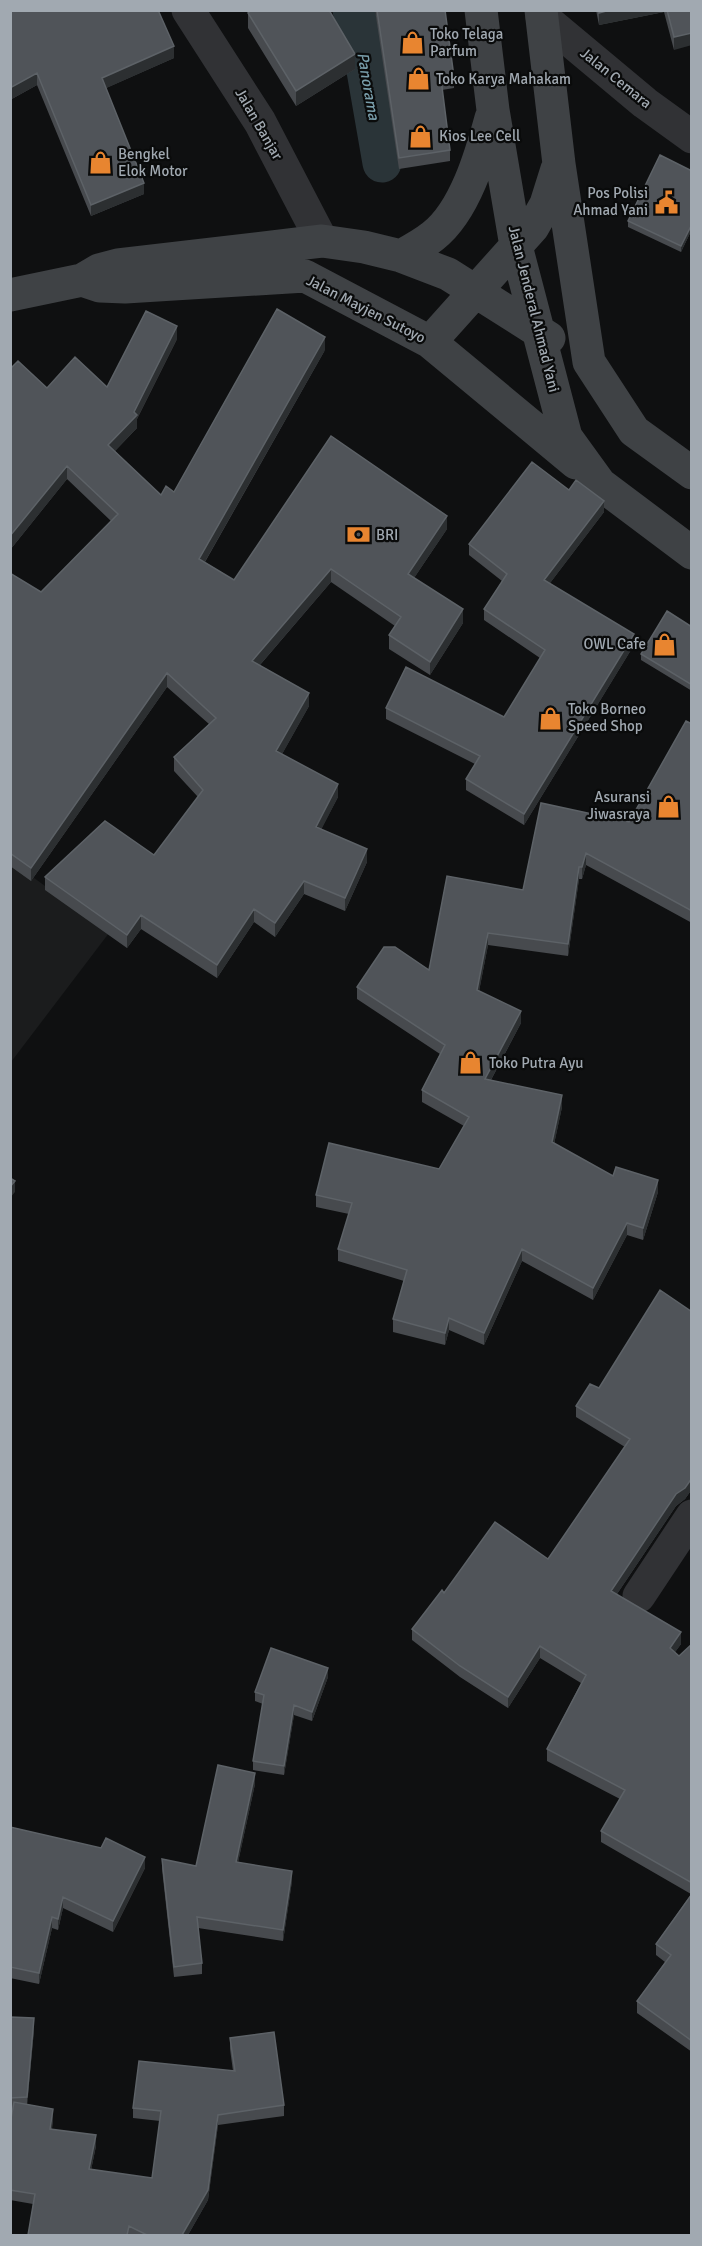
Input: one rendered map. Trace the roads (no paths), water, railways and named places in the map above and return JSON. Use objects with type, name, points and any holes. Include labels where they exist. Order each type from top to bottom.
[{"type":"main road","name":"Jalan Jenderal Ahmad Yani","points":[[481,10],[493,110],[516,246],[541,334],[566,437],[600,484],[692,553]]},
{"type":"main road","points":[[541,14],[558,164],[589,362],[634,431],[692,473]]},
{"type":"main road","points":[[401,256],[434,235],[459,204],[479,161],[493,110]]},
{"type":"main road","points":[[430,342],[532,227],[546,204],[558,164]]},
{"type":"main road","name":"Jalan Mayjen Sutoyo","points":[[10,295],[82,280],[99,270],[118,265],[322,241],[364,246],[401,256],[448,274],[589,362]]},
{"type":"main road","name":"Jalan Mayjen Sutoyo","points":[[82,280],[100,286],[126,287],[305,276],[430,342],[600,484]]},
{"type":"street","name":"Jalan Banjar","points":[[188,10],[260,122],[322,241]]},
{"type":"street","name":"Jalan Cemara","points":[[541,14],[645,103],[692,137]]},
{"type":"street","points":[[639,1596],[692,1516]]},
{"type":"waterway","name":"Panorama","points":[[352,10],[357,19],[382,163]]},
{"type":"place","name":"Toko Telaga Parfum","points":[[412,43]]},
{"type":"place","name":"Toko Karya Mahakam","points":[[418,79]]},
{"type":"place","name":"Kios Lee Cell","points":[[421,136]]},
{"type":"place","name":"Bengkel Elok Motor","points":[[100,163]]},
{"type":"place","name":"Pos Polisi Ahmad Yani","points":[[666,202]]},
{"type":"place","name":"BRI","points":[[358,535]]},
{"type":"place","name":"OWL Cafe","points":[[664,644]]},
{"type":"place","name":"Toko Borneo Speed Shop","points":[[550,718]]},
{"type":"place","name":"Asuransi Jiwasraya","points":[[668,806]]},
{"type":"place","name":"Toko Putra Ayu","points":[[471,1063]]}]
